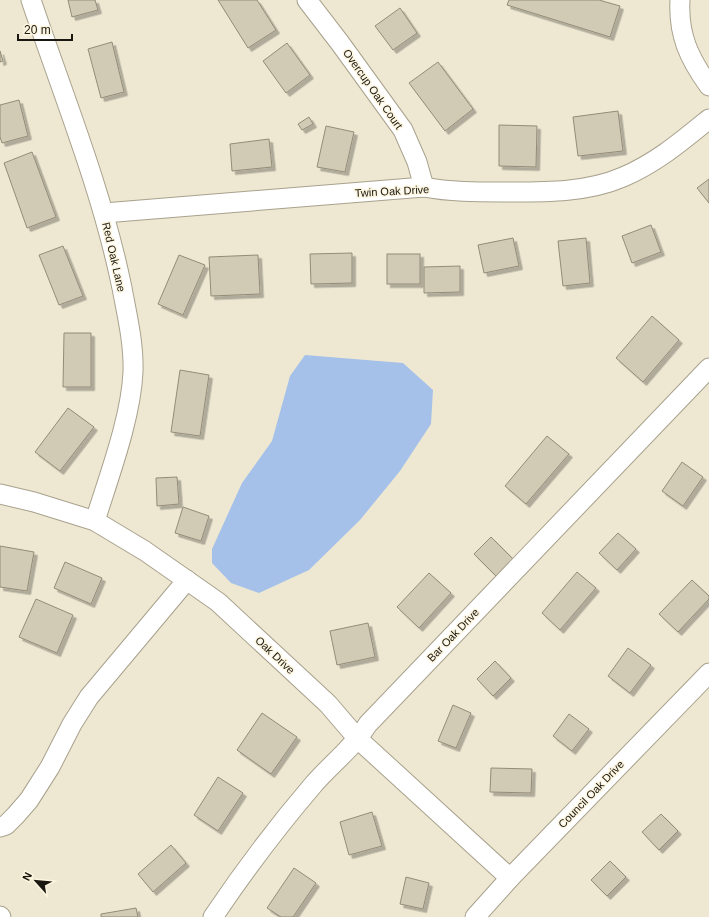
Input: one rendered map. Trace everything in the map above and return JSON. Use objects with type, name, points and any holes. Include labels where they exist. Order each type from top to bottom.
[{"type":"street","name":"Red Oak Lane","points":[[31,0],[104,213],[115,255],[129,324],[133,371],[129,405],[95,521]]},
{"type":"street","name":"Overcup Oak Court","points":[[307,0],[403,130],[417,162],[424,187]]},
{"type":"street","points":[[680,0],[684,40],[693,64],[709,86]]},
{"type":"street","name":"Twin Oak Drive","points":[[104,213],[424,187],[467,192],[540,192],[582,188],[622,178],[657,160],[709,119]]},
{"type":"street","name":"Bar Oak Drive","points":[[213,917],[264,844],[314,784],[358,739],[368,724],[709,368]]},
{"type":"street","name":"Oak Drive","points":[[0,494],[34,502],[95,521],[145,551],[218,602],[328,704],[358,739],[510,878]]},
{"type":"street","points":[[0,827],[6,825],[29,800],[50,768],[72,724],[89,697],[187,580]]},
{"type":"street","name":"Council Oak Drive","points":[[475,917],[510,878],[709,673]]},
{"type":"water","points":[[305,355],[403,363],[433,390],[431,424],[400,471],[360,520],[309,570],[259,593],[231,583],[212,563],[212,549],[242,483],[272,441],[290,376]]},
{"type":"building","points":[[68,0],[95,0],[98,10],[72,17]]},
{"type":"building","points":[[218,0],[257,0],[276,30],[248,48]]},
{"type":"building","points":[[509,0],[599,0],[620,6],[610,37],[507,5]]},
{"type":"building","points":[[400,8],[417,33],[393,50],[375,26]]},
{"type":"building","points":[[112,42],[124,92],[101,98],[88,49]]},
{"type":"building","points":[[287,43],[310,75],[286,93],[263,61]]},
{"type":"building","points":[[0,51],[3,61],[0,62]]},
{"type":"building","points":[[438,62],[473,109],[445,131],[409,83]]},
{"type":"building","points":[[19,100],[28,136],[2,143],[0,137],[0,105]]},
{"type":"building","points":[[618,111],[623,151],[578,156],[573,117]]},
{"type":"building","points":[[309,117],[313,124],[302,130],[298,124]]},
{"type":"building","points":[[499,125],[537,126],[536,167],[499,166]]},
{"type":"building","points":[[326,126],[354,132],[345,172],[317,167]]},
{"type":"building","points":[[269,139],[272,167],[232,171],[230,144]]},
{"type":"building","points":[[32,152],[56,217],[27,228],[4,163]]},
{"type":"building","points":[[709,179],[709,203],[697,188]]},
{"type":"building","points":[[651,225],[661,252],[632,263],[622,236]]},
{"type":"building","points":[[513,238],[519,266],[484,273],[478,245]]},
{"type":"building","points":[[586,238],[590,283],[563,286],[558,241]]},
{"type":"building","points":[[63,246],[83,296],[59,305],[39,255]]},
{"type":"building","points":[[352,253],[352,283],[311,284],[310,254]]},
{"type":"building","points":[[387,254],[420,254],[420,284],[387,284]]},
{"type":"building","points":[[179,255],[205,265],[183,315],[158,304]]},
{"type":"building","points":[[258,255],[260,294],[211,296],[209,257]]},
{"type":"building","points":[[460,266],[460,292],[424,293],[424,267]]},
{"type":"building","points":[[652,316],[679,340],[643,382],[616,358]]},
{"type":"building","points":[[64,333],[91,333],[91,387],[63,387]]},
{"type":"building","points":[[180,370],[209,375],[200,436],[171,432]]},
{"type":"building","points":[[68,408],[94,427],[60,471],[35,452]]},
{"type":"building","points":[[547,436],[569,454],[526,504],[505,486]]},
{"type":"building","points":[[682,462],[703,477],[683,506],[662,491]]},
{"type":"building","points":[[177,477],[179,504],[157,506],[156,478]]},
{"type":"building","points":[[183,507],[209,516],[201,541],[175,533]]},
{"type":"building","points":[[618,533],[636,549],[617,570],[599,553]]},
{"type":"building","points":[[491,537],[515,561],[498,578],[474,554]]},
{"type":"building","points":[[0,546],[34,552],[27,591],[0,587]]},
{"type":"building","points":[[65,562],[102,578],[91,604],[54,588]]},
{"type":"building","points":[[577,572],[596,588],[560,630],[542,613]]},
{"type":"building","points":[[429,573],[451,593],[419,628],[397,607]]},
{"type":"building","points":[[692,580],[709,596],[709,599],[678,632],[659,614]]},
{"type":"building","points":[[36,599],[73,615],[57,653],[19,637]]},
{"type":"building","points":[[368,623],[375,657],[337,665],[330,631]]},
{"type":"building","points":[[628,648],[651,665],[630,693],[608,676]]},
{"type":"building","points":[[495,661],[511,678],[493,696],[477,679]]},
{"type":"building","points":[[453,705],[471,713],[456,748],[438,741]]},
{"type":"building","points":[[262,713],[297,737],[271,774],[237,750]]},
{"type":"building","points":[[569,714],[589,729],[572,751],[553,736]]},
{"type":"building","points":[[491,768],[532,769],[531,793],[490,792]]},
{"type":"building","points":[[218,777],[243,793],[218,831],[194,815]]},
{"type":"building","points":[[372,812],[382,846],[349,855],[340,822]]},
{"type":"building","points":[[661,814],[678,831],[659,850],[642,832]]},
{"type":"building","points":[[171,845],[186,863],[153,892],[138,874]]},
{"type":"building","points":[[610,861],[626,877],[607,896],[591,880]]},
{"type":"building","points":[[294,868],[316,883],[293,917],[281,917],[267,908]]},
{"type":"building","points":[[406,877],[429,883],[423,909],[400,904]]},
{"type":"building","points":[[136,908],[138,917],[101,917],[101,914]]}]
